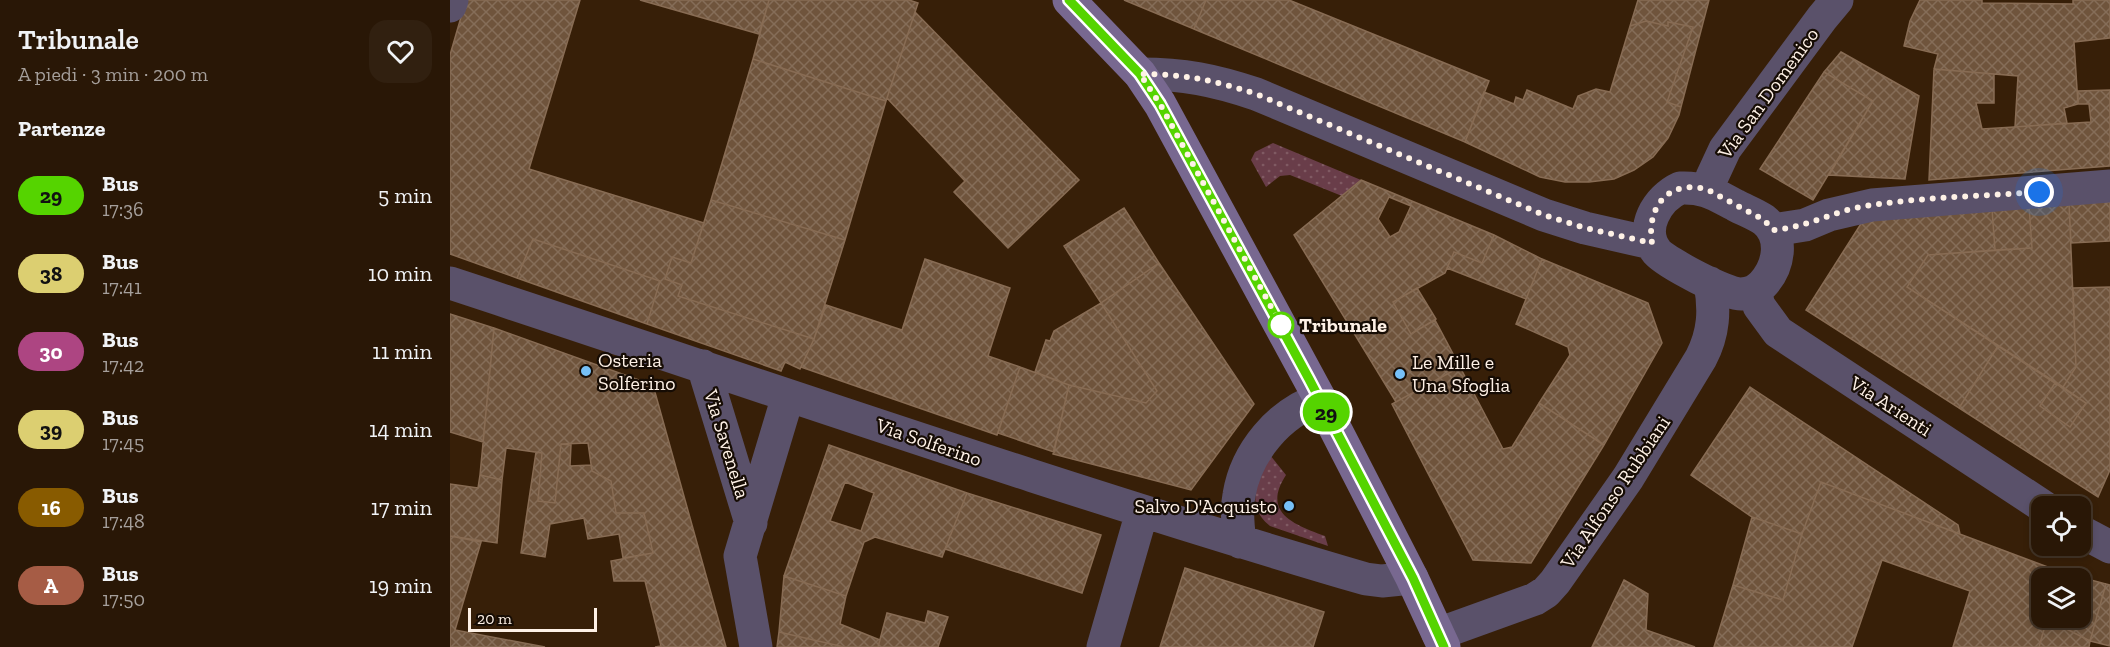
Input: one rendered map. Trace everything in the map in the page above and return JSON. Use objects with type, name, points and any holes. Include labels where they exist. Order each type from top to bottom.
[{"type":"street","points":[[450,6],[452,0]]},
{"type":"street","points":[[1070,0],[1140,74],[1160,104],[1320,399],[1413,578],[1441,641]]},
{"type":"street","name":"Via San Domenico","points":[[1708,190],[1725,150],[1837,0]]},
{"type":"street","points":[[1140,74],[1193,76],[1223,83],[1256,94],[1544,215],[1585,228],[1652,243]]},
{"type":"street","points":[[1773,230],[1805,225],[1829,215],[1872,205],[2110,186]]},
{"type":"street","points":[[1680,188],[1708,190],[1764,220],[1773,230],[1778,241],[1778,255],[1773,269],[1764,283],[1755,291],[1740,294],[1725,291],[1666,261],[1652,243],[1650,232],[1652,218],[1660,202],[1669,193],[1680,188]]},
{"type":"street","name":"Via Solferino","points":[[450,283],[1142,512],[1366,579],[1382,581],[1413,578]]},
{"type":"street","name":"Via Alfonso Rubbiani","points":[[1441,641],[1534,599],[1546,592],[1555,582],[1628,478],[1709,343],[1714,312],[1710,283]]},
{"type":"street","name":"Via Arienti","points":[[1755,291],[1759,306],[1778,332],[2031,498]]},
{"type":"street","name":"Via Savenella","points":[[703,366],[750,523]]},
{"type":"street","name":"Via Savenella","points":[[756,647],[740,556],[788,396]]},
{"type":"street","points":[[1240,542],[1237,506],[1247,467],[1261,444],[1293,412],[1320,399]]},
{"type":"street","points":[[1102,647],[1142,512]]},
{"type":"street","points":[[2091,537],[2110,547]]},
{"type":"shaded area","points":[[1273,143],[1361,180],[1342,196],[1290,175],[1280,176],[1266,187],[1251,160],[1255,152]]},
{"type":"shaded area","points":[[1270,455],[1286,475],[1279,488],[1277,499],[1279,508],[1293,522],[1325,536],[1328,546],[1270,526],[1262,518],[1257,510],[1256,492]]},
{"type":"building","points":[[466,0],[580,0],[529,169],[704,223],[691,263],[672,257],[665,279],[682,285],[678,296],[814,339],[800,369],[785,362],[781,371],[647,324],[660,281],[533,239],[517,278],[450,254],[450,55]]},
{"type":"building","points":[[640,0],[769,0],[759,34]]},
{"type":"building","points":[[769,0],[909,0],[918,3],[886,101],[753,59]]},
{"type":"building","points":[[1124,0],[1206,0],[1194,29]]},
{"type":"building","points":[[1206,0],[1289,0],[1489,81],[1465,142],[1194,29]]},
{"type":"building","points":[[1638,0],[1709,0],[1681,107],[1667,102],[1693,27],[1668,22],[1668,26],[1646,21],[1630,26]]},
{"type":"building","points":[[1920,0],[2073,4],[2073,0],[2110,0],[2110,38],[2074,42],[2078,104],[2064,108],[2067,123],[2015,127],[2018,76],[1934,69],[1938,54],[1904,46],[1910,21]]},
{"type":"building","points":[[915,12],[1079,180],[1008,248],[954,192],[965,181],[887,98]]},
{"type":"building","points":[[1646,21],[1668,26],[1668,22],[1693,27],[1667,102],[1681,107],[1679,115],[1668,138],[1653,157],[1634,170],[1614,179],[1565,182],[1540,177],[1465,142],[1484,92],[1514,104],[1516,97],[1523,100],[1527,90],[1573,109],[1578,96],[1596,89],[1610,92],[1630,26]]},
{"type":"building","points":[[1841,52],[1919,96],[1905,179],[1829,175],[1873,101],[1824,72]]},
{"type":"building","points":[[753,59],[886,101],[845,240],[711,200]]},
{"type":"building","points":[[1934,69],[1994,74],[1994,103],[1976,103],[1982,129],[2091,122],[2089,104],[2078,104],[2078,91],[2110,90],[2110,166],[1929,180]]},
{"type":"building","points":[[1824,72],[1873,101],[1813,200],[1760,169]]},
{"type":"building","points":[[1361,180],[1494,235],[1482,263],[1454,252],[1445,273],[1393,302],[1411,334],[1435,320],[1460,367],[1396,402],[1294,235]],"holes":[[[1389,197],[1411,206],[1399,232],[1390,237],[1378,219]]]},
{"type":"building","points":[[711,200],[845,240],[814,339],[678,296],[682,285],[665,279],[672,257],[691,263]]},
{"type":"building","points":[[2110,202],[2110,241],[2071,243],[2069,203]]},
{"type":"building","points":[[2069,203],[2076,367],[2063,387],[1907,287],[1928,255],[2032,248],[2029,206]]},
{"type":"building","points":[[2029,206],[2032,248],[1995,250],[1992,209]]},
{"type":"building","points":[[1124,208],[1159,263],[1101,303],[1064,246]]},
{"type":"building","points":[[1992,209],[1995,250],[1928,255],[1907,287],[1998,346],[1959,408],[1806,310],[1864,219]]},
{"type":"building","points":[[1494,235],[1542,259],[1526,299],[1447,268],[1454,252],[1482,263]]},
{"type":"building","points":[[533,239],[660,281],[647,324],[517,278]]},
{"type":"building","points":[[925,259],[1010,288],[988,356],[1020,367],[997,435],[801,367],[826,305],[902,330]]},
{"type":"building","points":[[1542,259],[1648,303],[1662,343],[1604,445],[1539,403],[1570,355],[1568,347],[1516,324]]},
{"type":"building","points":[[1159,263],[1254,404],[1191,490],[1053,454],[1069,385],[1146,403],[1157,391],[1101,303]]},
{"type":"building","points":[[2110,287],[2110,470],[2098,497],[1959,408],[1998,346],[2055,383],[2040,406],[2070,427],[2086,403],[2063,387],[2076,367],[2073,288]]},
{"type":"building","points":[[1417,288],[1436,319],[1411,334],[1393,302]]},
{"type":"building","points":[[1101,303],[1157,391],[1146,403],[1069,385],[1035,372],[1046,340],[1050,341],[1054,331]]},
{"type":"building","points":[[450,314],[494,328],[483,442],[450,432]]},
{"type":"building","points":[[494,328],[653,385],[726,647],[655,647],[661,646],[645,581],[614,581],[611,561],[653,553],[644,513],[616,513],[611,481],[592,471],[588,443],[561,444],[555,503],[538,501],[542,453],[506,448],[502,480],[480,475]]},
{"type":"building","points":[[1020,367],[1069,385],[1054,452],[998,433]]},
{"type":"building","points":[[1460,367],[1503,449],[1512,447],[1539,403],[1604,445],[1531,563],[1473,560],[1392,404]]},
{"type":"building","points":[[2055,383],[2086,403],[2070,427],[2040,406]]},
{"type":"building","points":[[1750,387],[1958,525],[1960,534],[1821,482],[1802,534],[1752,517],[1691,475]]},
{"type":"building","points":[[561,444],[571,445],[570,466],[591,465],[592,471],[611,481],[616,513],[644,513],[653,553],[623,558],[619,534],[588,539],[584,518],[550,524],[545,557],[521,553],[536,452],[542,453],[538,501],[555,503]]},
{"type":"building","points":[[829,445],[967,493],[942,557],[875,537],[864,542],[846,596],[784,576]]},
{"type":"building","points":[[480,475],[502,480],[497,543],[450,536],[450,484],[478,488]]},
{"type":"building","points":[[845,482],[874,493],[861,531],[830,521]]},
{"type":"building","points":[[1821,482],[2050,568],[2031,568],[2031,628],[2044,628],[2039,647],[1953,647],[1970,591],[1882,560],[1852,647],[1714,647],[1733,585],[1783,600],[1802,534]]},
{"type":"building","points":[[967,493],[1101,535],[1082,593],[945,549]]},
{"type":"building","points":[[1752,517],[1802,534],[1783,600],[1733,585]]},
{"type":"building","points":[[450,536],[481,542],[455,630],[545,647],[450,647]]},
{"type":"building","points":[[1185,568],[1324,612],[1313,647],[1160,647]]},
{"type":"building","points":[[784,576],[846,596],[840,624],[880,640],[878,647],[844,647],[779,632]]},
{"type":"building","points":[[1624,580],[1648,594],[1646,630],[1695,647],[1592,647]]},
{"type":"building","points":[[2091,580],[2106,584],[2090,641],[2065,628],[2091,628]]},
{"type":"building","points":[[2106,584],[2110,585],[2110,646],[2090,641]]},
{"type":"building","points":[[928,611],[948,617],[938,647],[878,647],[887,613],[925,623]]},
{"type":"building","points":[[2044,628],[2065,628],[2090,641],[2089,647],[2039,647]]},
{"type":"building","points":[[779,632],[844,647],[777,647]]},
{"type":"bus line","name":"29","points":[[1069,0],[1140,74],[1160,104],[1281,325],[1413,578],[1444,647]]},
{"type":"place","name":"Tribunale","points":[[1281,325]]},
{"type":"place","name":"Osteria Solferino","points":[[586,371]]},
{"type":"place","name":"Le Mille e Una Sfoglia","points":[[1400,374]]},
{"type":"place","name":"Salvo D'Acquisto","points":[[1289,506]]},
{"type":"route","points":[[1281,325],[1160,104],[1140,74],[1193,76],[1223,83],[1256,94],[1544,215],[1585,228],[1652,243],[1650,232],[1652,218],[1660,202],[1669,193],[1680,188],[1708,190],[1764,220],[1773,230],[1785,230],[1805,225],[1849,209],[1872,205],[2039,192]]}]
